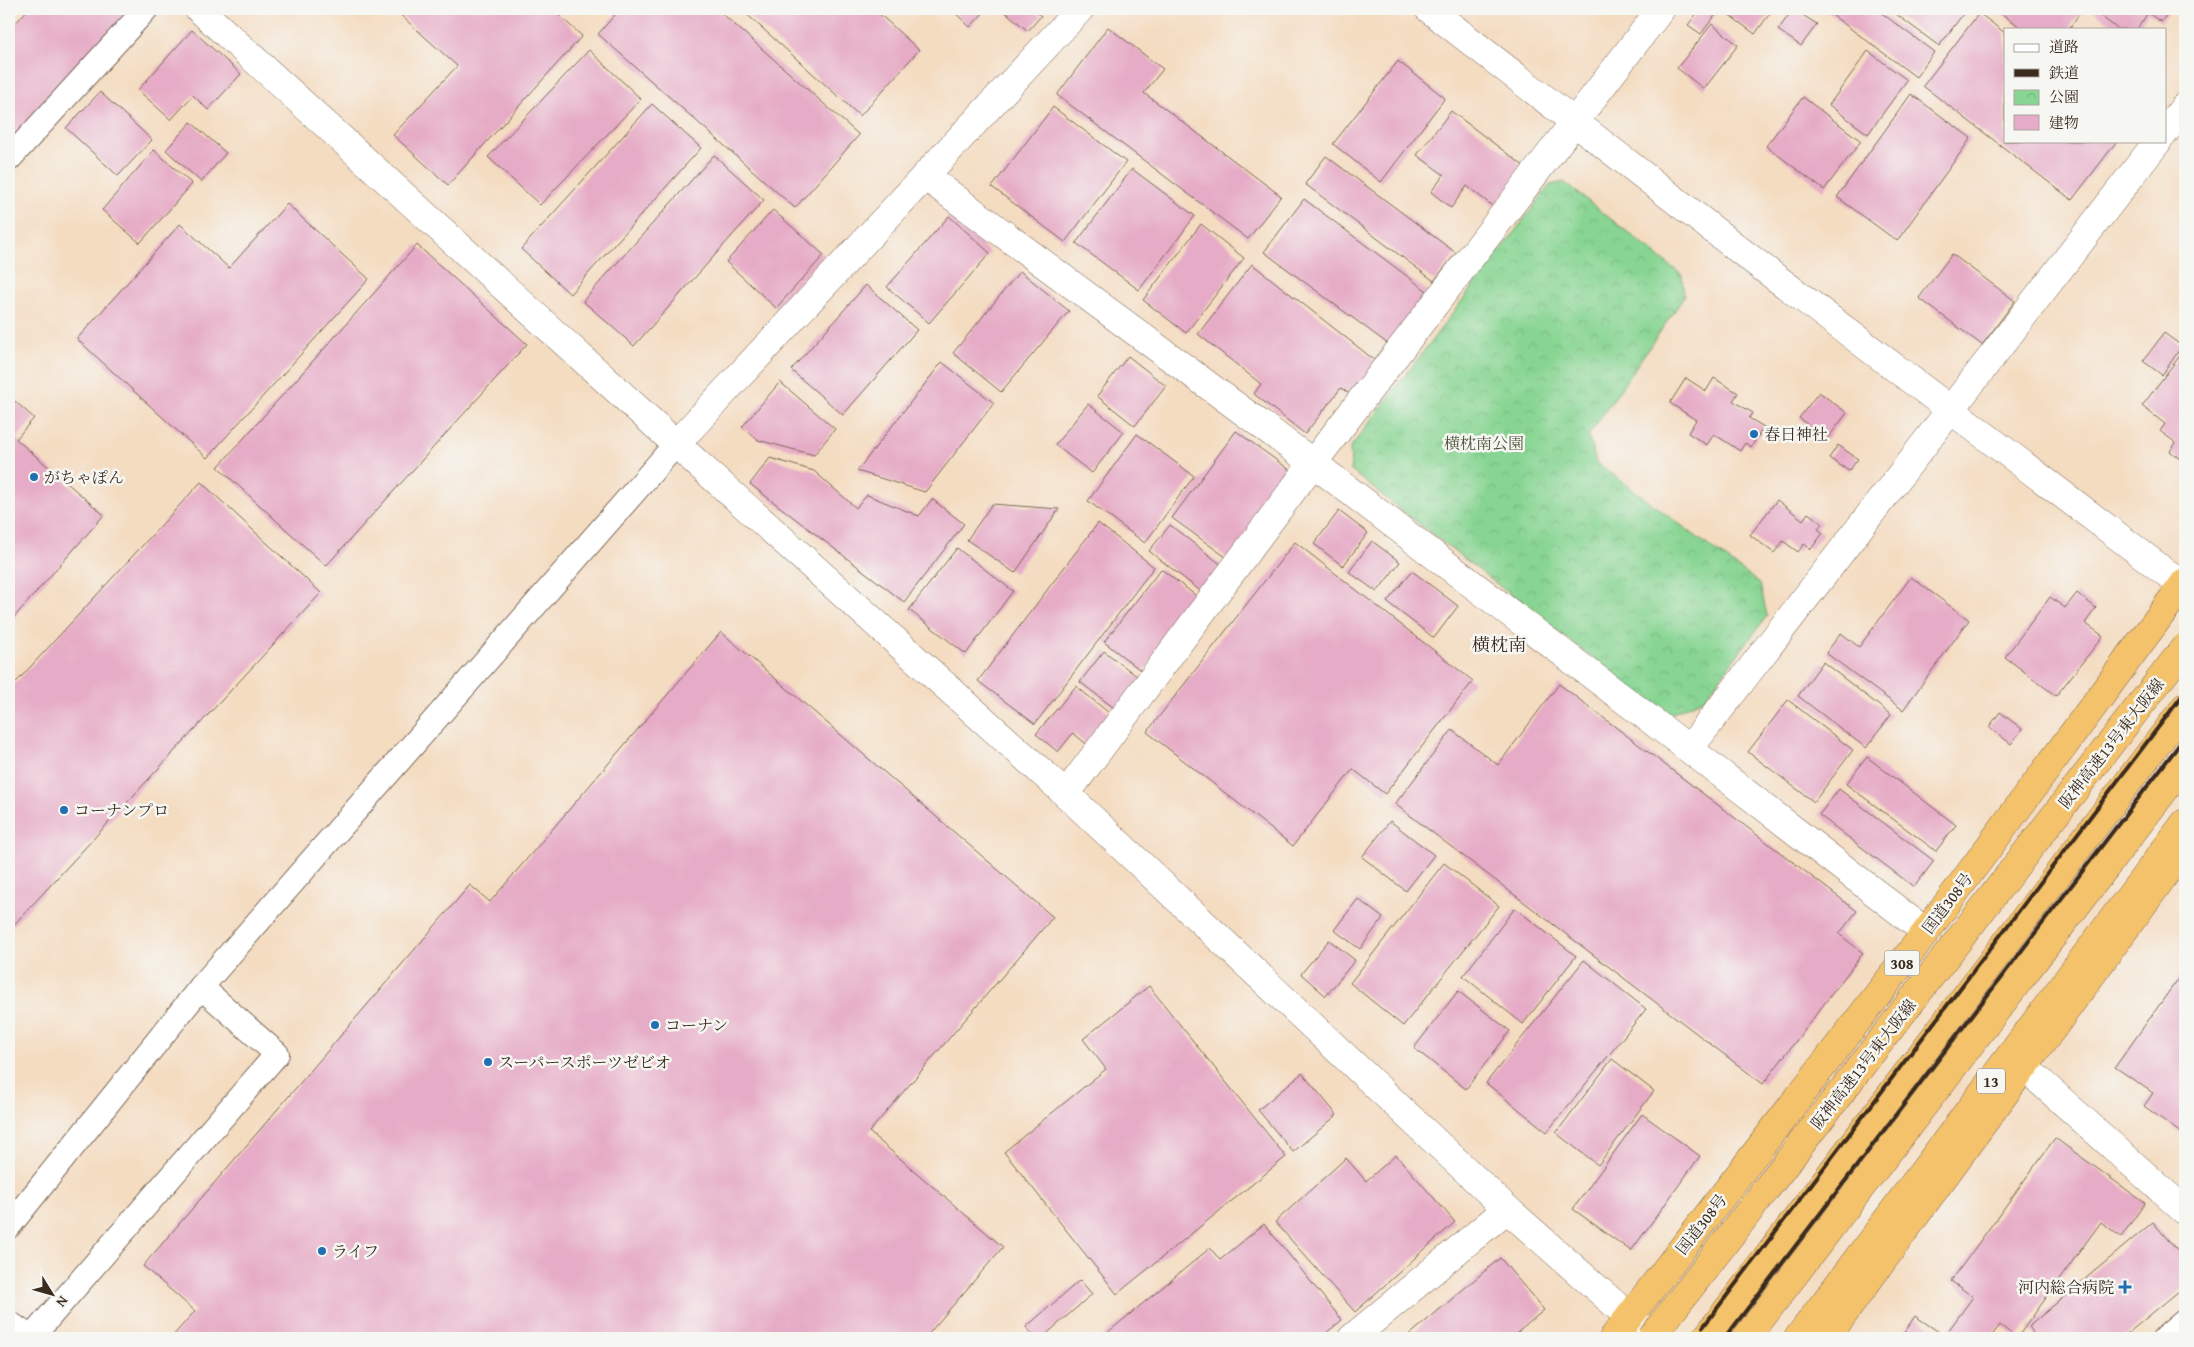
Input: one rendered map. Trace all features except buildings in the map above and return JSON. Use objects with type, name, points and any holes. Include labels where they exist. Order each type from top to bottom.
[{"type":"highway","name":"国道308号","points":[[1613,1338],[1926,932],[2185,585]]},
{"type":"highway","name":"阪神高速13号東大阪線","points":[[1652,1338],[2185,647]]},
{"type":"highway","points":[[1706,1338],[2185,707]]},
{"type":"highway","points":[[1746,1338],[2185,763]]},
{"type":"highway","name":"13","points":[[1798,1338],[2185,823]]},
{"type":"highway","points":[[1826,1338],[2185,847]]},
{"type":"street","points":[[199,9],[676,444],[1066,794],[1507,1209],[1630,1316],[1652,1338]]},
{"type":"street","points":[[676,444],[1080,9]]},
{"type":"street","points":[[1429,9],[1574,123],[2185,585]]},
{"type":"street","points":[[1066,794],[1314,463],[1661,9]]},
{"type":"street","points":[[2166,131],[2185,106]]},
{"type":"street","points":[[1689,749],[2157,142]]},
{"type":"street","points":[[925,176],[1314,463],[1926,932]]},
{"type":"street","points":[[2024,1067],[2185,1211]]},
{"type":"street","points":[[1352,1338],[1507,1209]]},
{"type":"lane","points":[[9,159],[146,9]]},
{"type":"lane","points":[[9,1226],[200,987],[676,444]]},
{"type":"lane","points":[[9,1322],[31,1338],[277,1054],[200,987]]},
{"type":"lane","points":[[2165,1338],[2185,1321]]},
{"type":"green space","name":"横枕南公園","points":[[1564,182],[1682,275],[1684,297],[1588,436],[1596,462],[1760,584],[1767,616],[1705,698],[1667,716],[1351,471],[1350,448],[1550,185]]},
{"type":"railway","points":[[1703,1327],[2185,692]]},
{"type":"railway","points":[[1725,1338],[2185,737]]},
{"type":"place","name":"春日神社","points":[[1754,434]]},
{"type":"place","name":"がちゃぽん","points":[[34,477]]},
{"type":"place","name":"コーナンプロ","points":[[64,810]]},
{"type":"place","name":"コーナン","points":[[655,1025]]},
{"type":"place","name":"スーパースポーツゼビオ","points":[[488,1062]]},
{"type":"place","name":"ライフ","points":[[322,1251]]},
{"type":"place","name":"河内総合病院","points":[[2125,1287]]},
{"type":"district","name":"横枕南","points":[[1499,644]]}]
